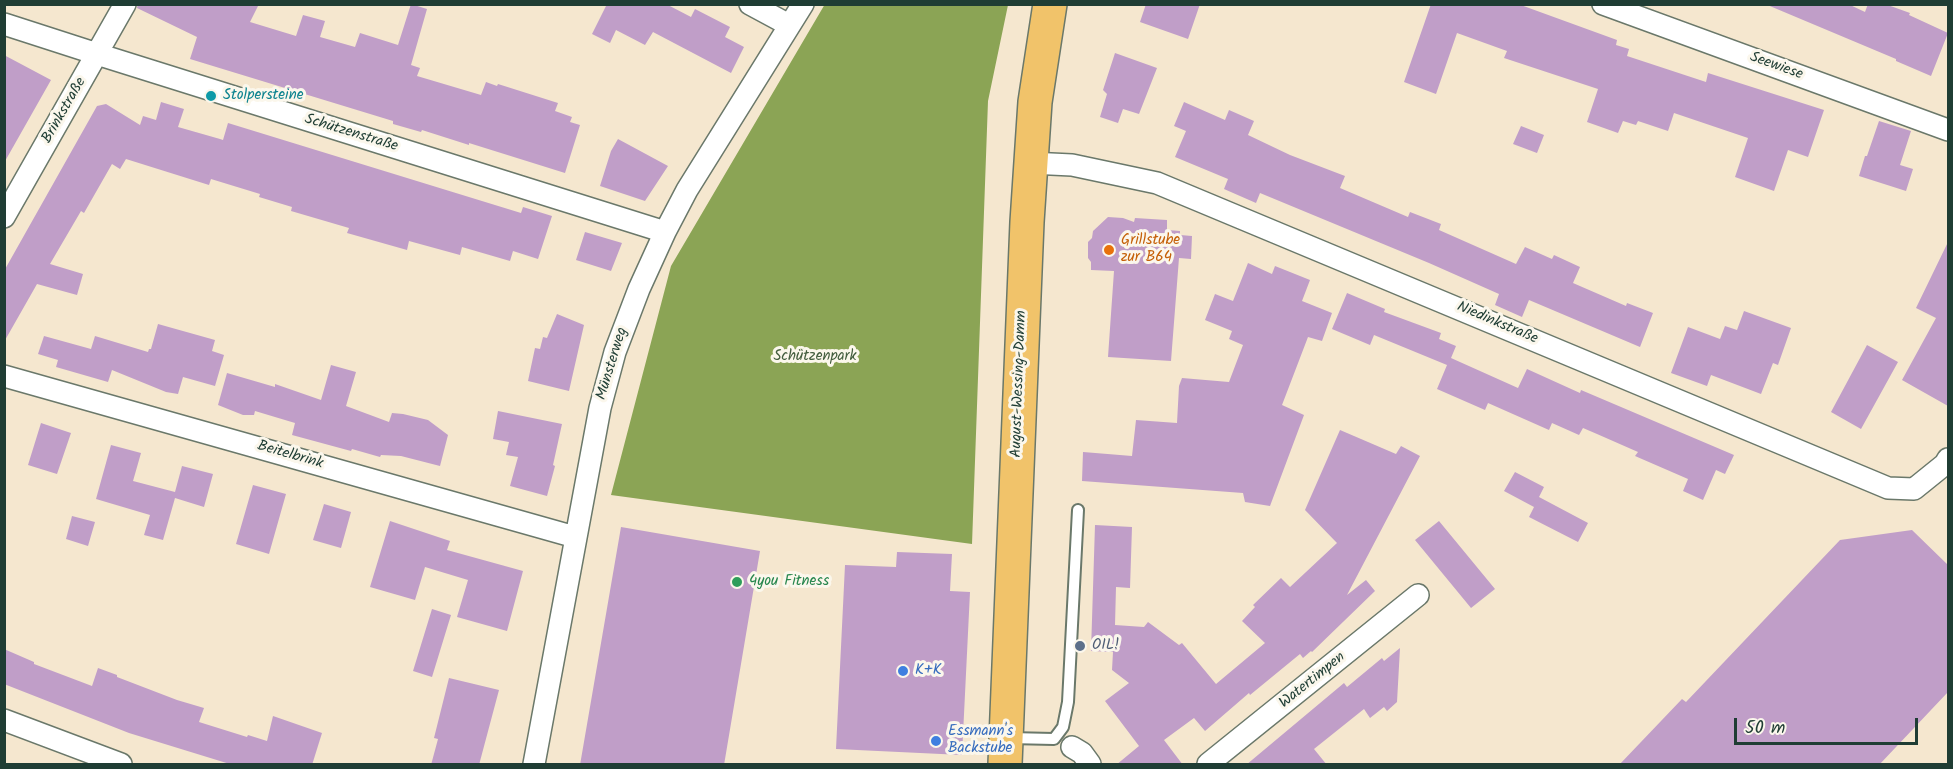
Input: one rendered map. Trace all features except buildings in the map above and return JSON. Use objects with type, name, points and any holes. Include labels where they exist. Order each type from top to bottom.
[{"type":"main road","name":"August-Wessing-Damm","points":[[1005,751],[1030,163],[1039,70],[1050,4]]},
{"type":"street","name":"Brinkstraße","points":[[4,217],[125,4]]},
{"type":"street","points":[[750,4],[789,25]]},
{"type":"street","name":"Münsterweg","points":[[534,765],[600,408],[615,351],[664,232],[687,190],[803,4]]},
{"type":"street","name":"Seewiese","points":[[1603,4],[1948,130]]},
{"type":"street","name":"Schützenstraße","points":[[4,24],[664,232]]},
{"type":"street","name":"Niedinkstraße","points":[[1030,163],[1072,165],[1157,183],[1888,488],[1914,489],[1948,459]]},
{"type":"street","name":"Beitelbrink","points":[[4,376],[575,537]]},
{"type":"street","name":"Watertimpen","points":[[1208,765],[1418,596]]},
{"type":"street","points":[[4,720],[121,765]]},
{"type":"street","points":[[1072,747],[1082,753],[1090,765]]},
{"type":"lane","points":[[1005,751],[1054,739],[1063,728],[1068,702],[1078,510]]},
{"type":"green space","name":"Schützenpark","points":[[825,4],[1008,5],[988,101],[972,544],[611,495],[671,266]]},
{"type":"place","name":"Stolpersteine","points":[[211,96]]},
{"type":"place","name":"Grillstube zur B64","points":[[1109,250]]},
{"type":"place","name":"4you Fitness","points":[[737,582]]},
{"type":"place","name":"OIL!","points":[[1080,646]]},
{"type":"place","name":"K+K","points":[[903,671]]},
{"type":"place","name":"Essmann's Backstube","points":[[936,741]]}]
